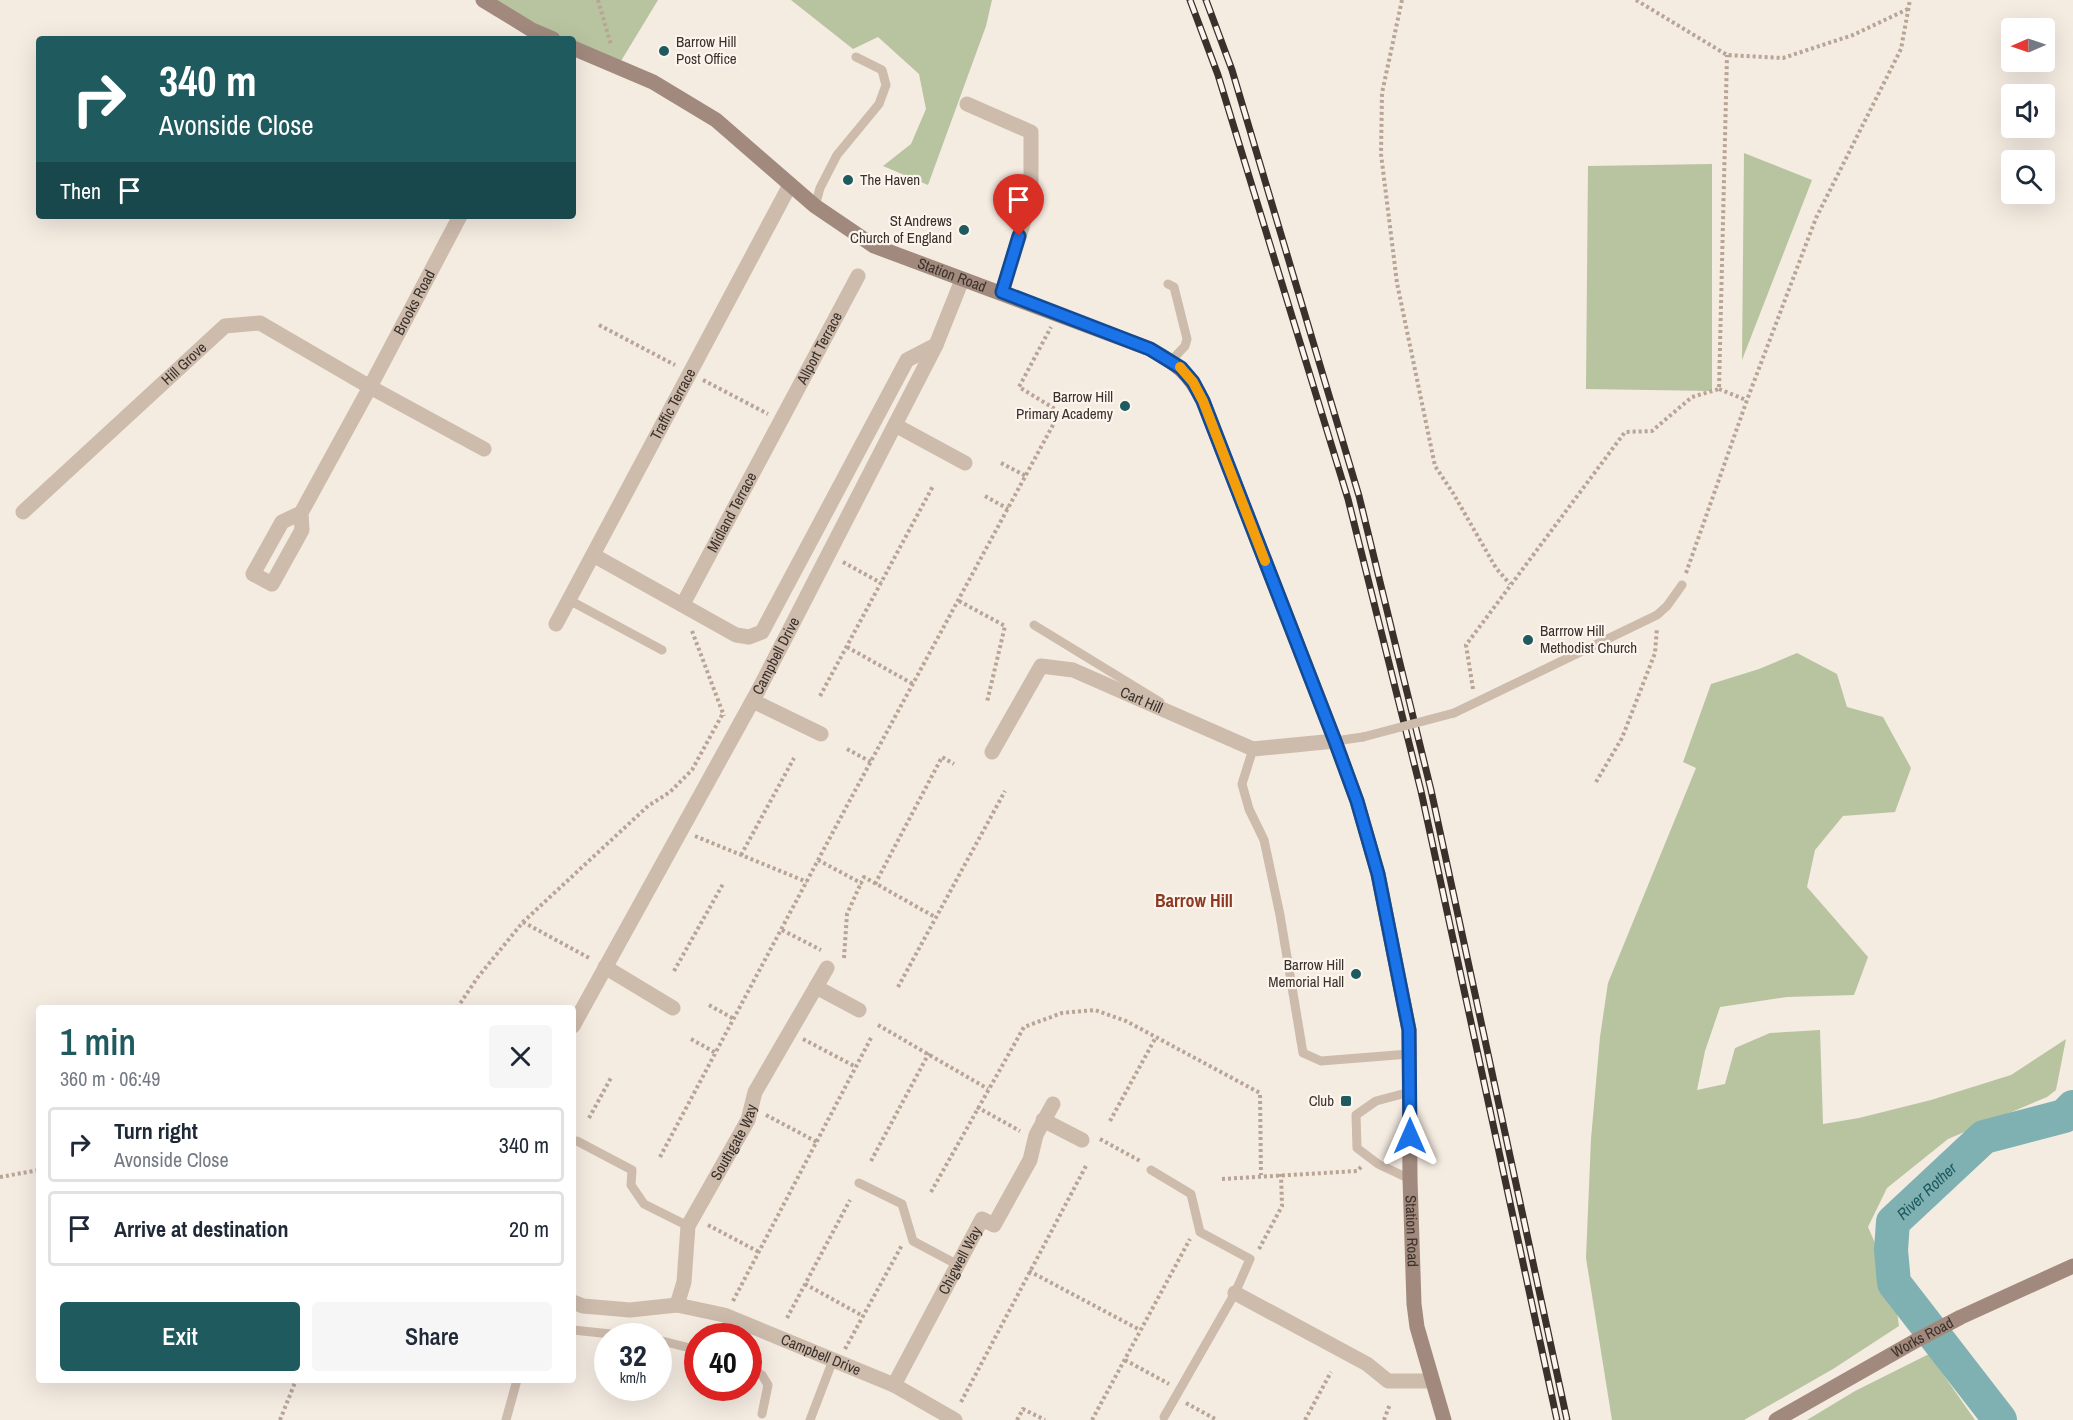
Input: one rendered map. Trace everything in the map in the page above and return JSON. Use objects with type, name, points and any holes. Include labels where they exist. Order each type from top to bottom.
[{"type":"street","points":[[483,0],[547,36]]},
{"type":"street","name":"Station Road","points":[[576,49],[653,82],[716,120],[815,206],[874,246],[1150,349],[1171,361],[1187,374],[1203,401],[1335,741],[1357,801],[1378,874],[1409,1030],[1414,1304],[1417,1327],[1444,1420]]},
{"type":"street","points":[[967,104],[1031,132],[1031,198],[1002,292]]},
{"type":"street","name":"Traffic Terrace","points":[[556,624],[790,185]]},
{"type":"street","name":"Brooks Road","points":[[301,513],[370,387],[456,219]]},
{"type":"street","name":"Allport Terrace","points":[[782,422],[858,276]]},
{"type":"street","name":"Campbell Drive","points":[[576,1020],[753,701],[936,345],[962,280]]},
{"type":"street","name":"Hill Grove","points":[[23,512],[225,326],[260,323],[370,387]]},
{"type":"street","points":[[594,555],[736,635],[749,637],[762,632],[907,360],[936,345]]},
{"type":"street","points":[[370,387],[484,449]]},
{"type":"street","name":"Midland Terrace","points":[[683,604],[782,422]]},
{"type":"street","points":[[895,425],[964,463]]},
{"type":"street","name":"Cart Hill","points":[[992,752],[1041,666],[1072,670],[1252,749],[1335,741]]},
{"type":"street","points":[[753,701],[820,734]]},
{"type":"street","points":[[605,967],[673,1008]]},
{"type":"street","name":"Southgate Way","points":[[677,1305],[684,1282],[688,1226],[748,1120],[755,1092],[827,968]]},
{"type":"street","points":[[816,987],[859,1010]]},
{"type":"street","name":"Chigwell Way","points":[[894,1385],[982,1219],[994,1225],[1030,1160],[1036,1135],[1053,1104]]},
{"type":"street","points":[[1043,1120],[1082,1140]]},
{"type":"street","name":"Works Road","points":[[1776,1420],[1961,1317],[2073,1266]]},
{"type":"street","points":[[1235,1293],[1367,1364],[1388,1381],[1432,1381]]},
{"type":"street","name":"Campbell Drive","points":[[576,1303],[583,1306],[630,1310],[677,1305],[724,1315],[894,1385],[955,1420]]},
{"type":"lane","points":[[815,206],[820,188],[837,155],[879,104],[886,85],[882,70],[856,57]]},
{"type":"lane","points":[[1168,285],[1174,287],[1187,339],[1185,346],[1171,361]]},
{"type":"lane","points":[[1335,741],[1363,737],[1454,713],[1475,705],[1657,615],[1667,606],[1682,585]]},
{"type":"lane","points":[[569,600],[662,650]]},
{"type":"lane","points":[[1034,625],[1200,726]]},
{"type":"lane","points":[[1252,749],[1242,784],[1249,809],[1264,840],[1280,915],[1303,1053],[1321,1061],[1409,1054]]},
{"type":"lane","points":[[1410,1092],[1376,1101],[1356,1115],[1357,1148],[1378,1164],[1410,1179]]},
{"type":"lane","points":[[577,1141],[632,1170],[631,1185],[644,1204],[688,1226]]},
{"type":"lane","points":[[1148,1167],[1191,1194],[1200,1232],[1250,1259],[1235,1293],[1164,1417]]},
{"type":"lane","points":[[859,1184],[902,1204],[913,1241],[958,1264]]},
{"type":"lane","points":[[576,1330],[594,1332]]},
{"type":"lane","points":[[810,1420],[833,1360]]},
{"type":"lane","points":[[762,1375],[768,1385],[762,1414]]},
{"type":"lane","points":[[506,1420],[516,1383]]},
{"type":"path","points":[[598,0],[609,37],[611,64]]},
{"type":"path","points":[[1402,0],[1382,93],[1381,144],[1397,283],[1435,466],[1496,568],[1510,584]]},
{"type":"path","points":[[1636,0],[1727,55],[1783,58],[1852,35],[1908,9]]},
{"type":"path","points":[[1682,585],[1747,400],[1816,218],[1901,49],[1910,0]]},
{"type":"path","points":[[1719,389],[1727,55]]},
{"type":"path","points":[[660,1157],[1060,412],[1019,387],[1059,314]]},
{"type":"path","points":[[1475,705],[1466,645],[1625,432],[1652,431],[1692,397],[1719,389],[1747,400]]},
{"type":"path","points":[[1001,463],[1026,476]]},
{"type":"path","points":[[820,696],[933,486]]},
{"type":"path","points":[[985,496],[1008,509]]},
{"type":"path","points":[[829,554],[881,583]]},
{"type":"path","points":[[959,601],[1005,626],[987,702]]},
{"type":"path","points":[[459,1005],[478,976],[523,922],[648,806],[670,792],[692,770],[722,715],[683,604]]},
{"type":"path","points":[[1596,782],[1622,738],[1655,653],[1657,615]]},
{"type":"path","points":[[847,647],[913,684]]},
{"type":"path","points":[[847,749],[871,762]]},
{"type":"path","points":[[874,884],[942,757],[954,764]]},
{"type":"path","points":[[741,855],[794,758]]},
{"type":"path","points":[[898,987],[1005,791]]},
{"type":"path","points":[[680,830],[807,882]]},
{"type":"path","points":[[818,860],[861,883]]},
{"type":"path","points":[[844,958],[847,914],[864,878],[935,917]]},
{"type":"path","points":[[674,971],[723,884]]},
{"type":"path","points":[[523,922],[605,967]]},
{"type":"path","points":[[782,930],[821,950]]},
{"type":"path","points":[[709,1005],[734,1019]]},
{"type":"path","points":[[931,1192],[1024,1027],[1062,1013],[1095,1010],[1126,1020],[1260,1093],[1261,1175]]},
{"type":"path","points":[[878,1025],[988,1089]]},
{"type":"path","points":[[1110,1121],[1156,1037]]},
{"type":"path","points":[[802,1038],[856,1067]]},
{"type":"path","points":[[724,1315],[871,1038]]},
{"type":"path","points":[[691,1039],[716,1053]]},
{"type":"path","points":[[871,1161],[929,1053]]},
{"type":"path","points":[[590,1118],[612,1076]]},
{"type":"path","points":[[977,1107],[1020,1131]]},
{"type":"path","points":[[763,1113],[817,1142]]},
{"type":"path","points":[[1100,1139],[1148,1167]]},
{"type":"path","points":[[1222,1179],[1357,1171],[1370,1158]]},
{"type":"path","points":[[961,1402],[1087,1164]]},
{"type":"path","points":[[0,1177],[36,1171]]},
{"type":"path","points":[[1257,1252],[1282,1206],[1281,1174]]},
{"type":"path","points":[[787,1318],[850,1200]]},
{"type":"path","points":[[704,1223],[759,1252]]},
{"type":"path","points":[[1092,1420],[1198,1224]]},
{"type":"path","points":[[833,1360],[846,1347],[910,1231]]},
{"type":"path","points":[[1029,1271],[1140,1330]]},
{"type":"path","points":[[805,1284],[863,1316]]},
{"type":"path","points":[[1125,1360],[1217,1420]]},
{"type":"path","points":[[1305,1420],[1330,1372]]},
{"type":"path","points":[[280,1420],[295,1383]]},
{"type":"path","points":[[1384,1420],[1390,1404]]},
{"type":"path","points":[[1017,1420],[1023,1409],[1045,1420]]},
{"type":"path","points":[[1200,1420],[1204,1413]]},
{"type":"green space","points":[[494,0],[658,0],[621,61],[576,42],[576,36],[556,35]]},
{"type":"green space","points":[[791,0],[992,0],[986,26],[928,185],[883,166],[911,144],[926,109],[919,74],[878,37],[853,49]]},
{"type":"green space","points":[[1744,153],[1812,180],[1742,360]]},
{"type":"green space","points":[[1712,164],[1712,391],[1586,389],[1588,166]]},
{"type":"green space","points":[[1797,653],[1837,674],[1847,707],[1883,717],[1911,768],[1895,812],[1843,816],[1815,850],[1807,887],[1868,957],[1854,995],[1787,997],[1720,1007],[1705,1051],[1697,1090],[1725,1084],[1735,1048],[1770,1033],[1820,1030],[1823,1124],[1859,1118],[1931,1100],[2011,1075],[2066,1039],[2056,1090],[2047,1097],[1948,1139],[1887,1188],[1868,1227],[1893,1284],[1899,1326],[1833,1369],[1744,1420],[1612,1420],[1586,1258],[1591,1139],[1600,1037],[1608,983],[1696,768],[1683,762],[1711,684],[1759,669]]},
{"type":"green space","points":[[1929,1354],[1975,1420],[1807,1420],[1855,1391]]},
{"type":"waterway","name":"River Rother","points":[[2000,1420],[1894,1283],[1891,1250],[1893,1222],[1984,1137],[2064,1116],[2073,1107]]},
{"type":"railway","points":[[1190,0],[1218,75],[1348,499],[1421,791],[1557,1420]]},
{"type":"railway","points":[[1206,0],[1232,70],[1359,496],[1431,790],[1567,1420]]},
{"type":"slow traffic","points":[[1180,367],[1193,382],[1203,401],[1265,561]]},
{"type":"place","name":"Barrow Hill Post Office","points":[[664,51]]},
{"type":"place","name":"The Haven","points":[[848,180]]},
{"type":"place","name":"St Andrews Church of England","points":[[964,230]]},
{"type":"place","name":"Barrow Hill Primary Academy","points":[[1125,406]]},
{"type":"place","name":"Barrrow Hill Methodist Church","points":[[1528,640]]},
{"type":"place","name":"Barrow Hill Memorial Hall","points":[[1356,974]]},
{"type":"place","name":"Club","points":[[1346,1101]]},
{"type":"district","name":"Barrow Hill","points":[[1194,901]]},
{"type":"route","points":[[1019,236],[1002,292],[1150,349],[1181,368],[1193,382],[1203,401],[1335,741],[1357,801],[1378,874],[1409,1030],[1410,1136]]}]
